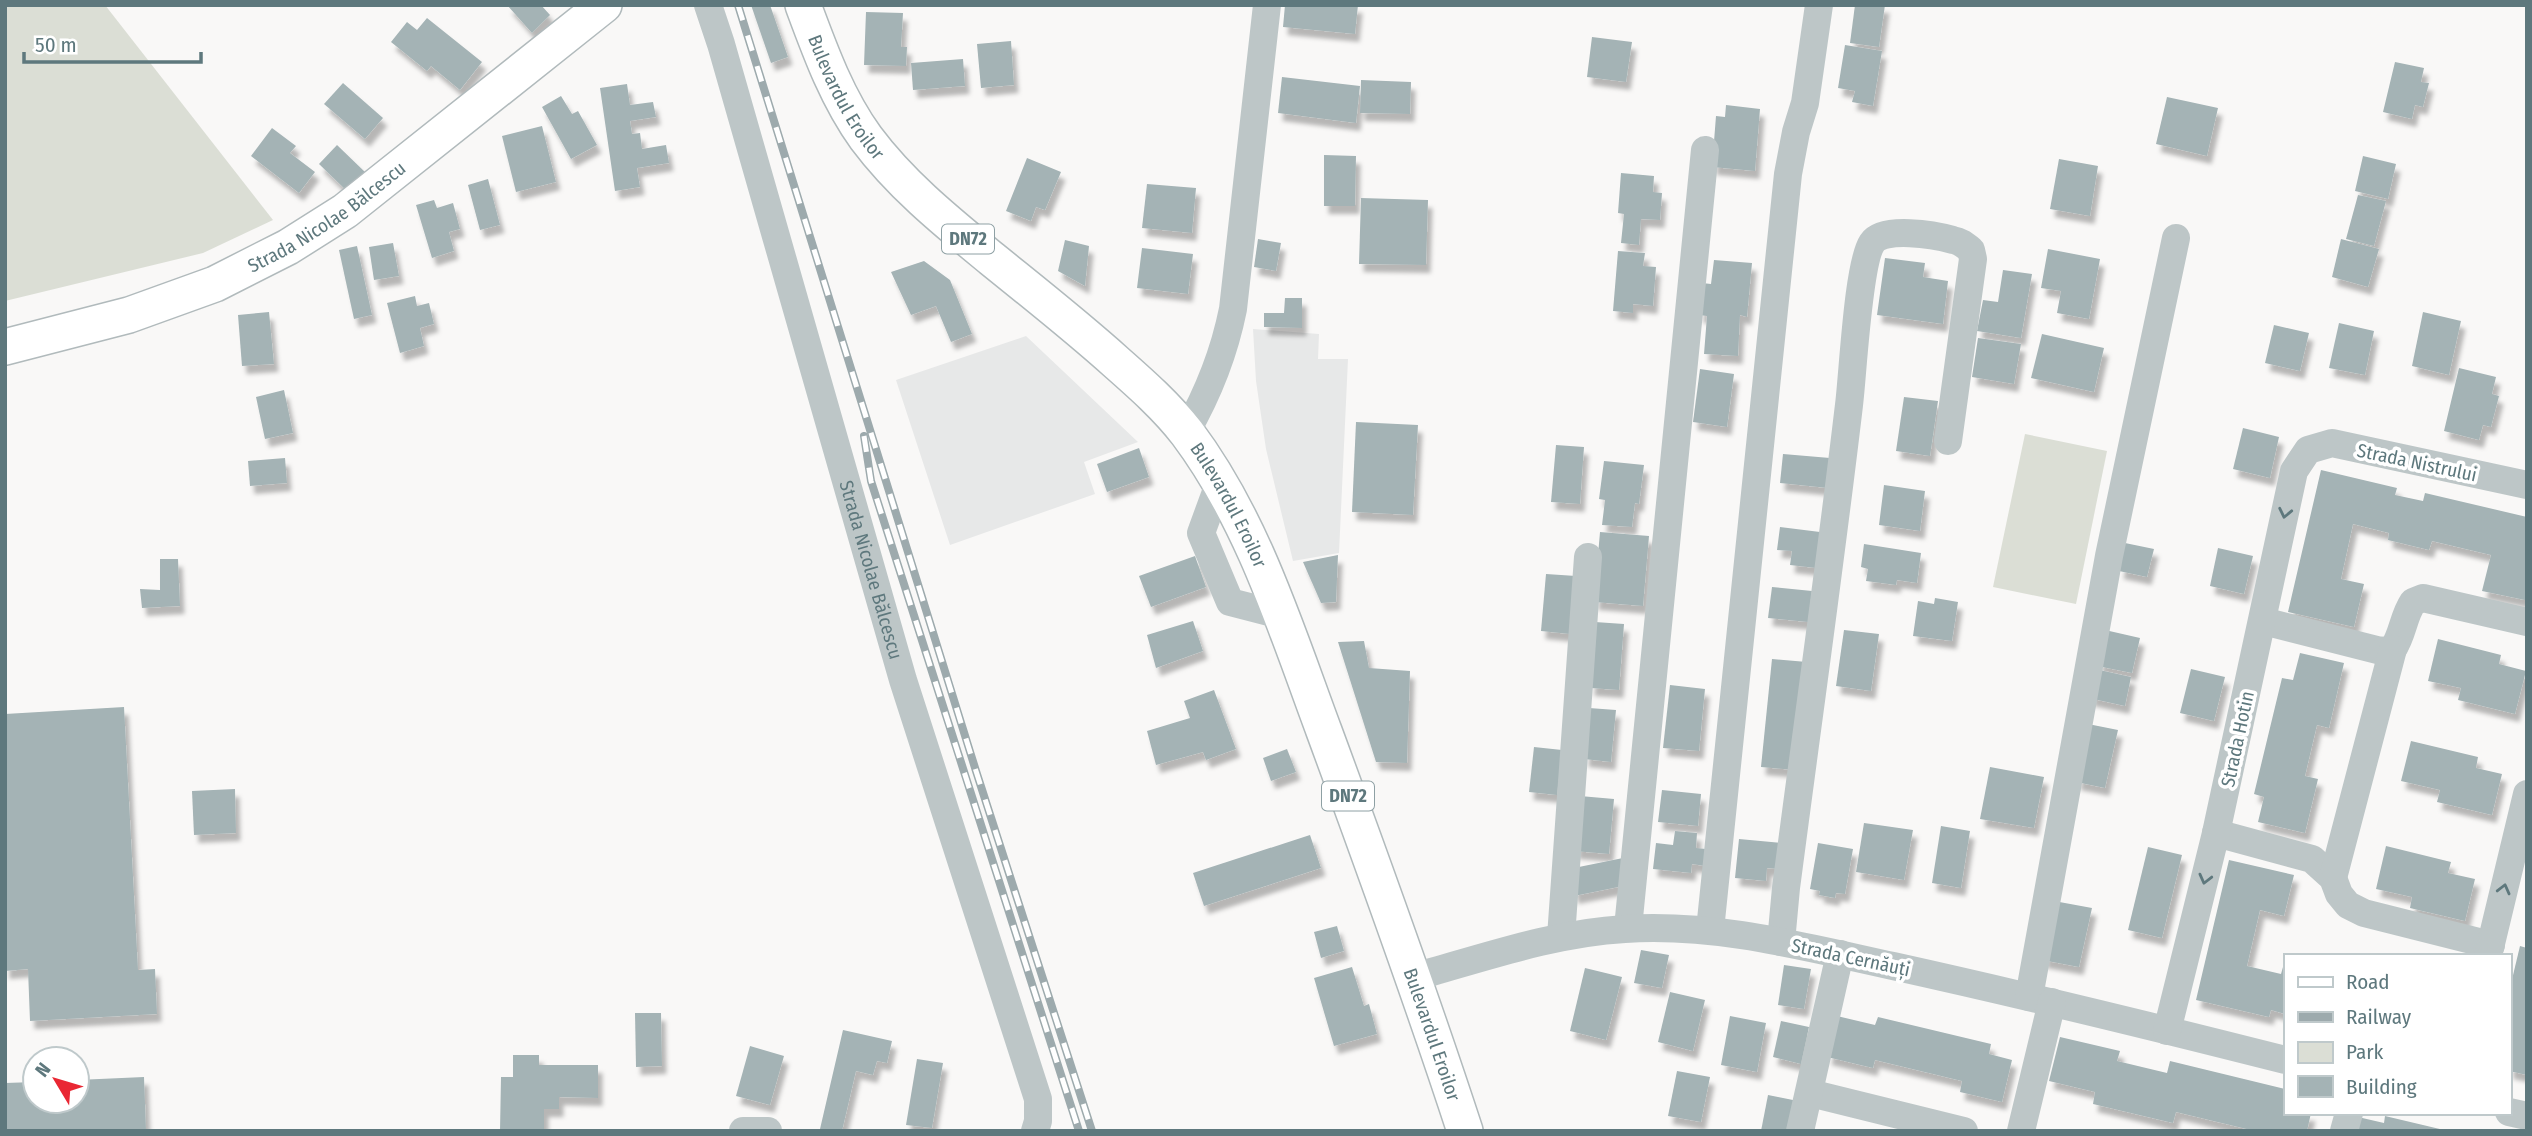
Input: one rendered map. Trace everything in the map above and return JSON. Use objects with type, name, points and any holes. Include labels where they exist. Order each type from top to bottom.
[{"type":"main road","name":"Strada Nicolae Bălcescu","points":[[5,347],[129,315],[215,284],[288,247],[345,211],[604,5]]},
{"type":"main road","name":"Bulevardul Eroilor","points":[[803,5],[839,94],[885,162],[924,202],[1084,333],[1139,382],[1186,432],[1220,481],[1248,537],[1281,615],[1414,977],[1465,1131]]},
{"type":"street","name":"Strada Nicolae Bălcescu","points":[[708,5],[776,230],[903,680],[1038,1099],[1035,1131]]},
{"type":"street","points":[[1186,432],[1215,377],[1233,309],[1267,5]]},
{"type":"street","points":[[1710,930],[1788,174],[1805,103],[1819,5]]},
{"type":"street","points":[[1628,928],[1705,150]]},
{"type":"street","points":[[1781,942],[1863,276],[1868,251],[1873,241],[1882,234],[1954,240],[1971,250],[1973,260],[1948,441]]},
{"type":"street","points":[[2021,1131],[2109,556],[2176,238]]},
{"type":"street","name":"Strada Nistrului","points":[[2308,450],[2332,443],[2527,485]]},
{"type":"street","name":"Strada Hotin","points":[[2167,1031],[2216,833],[2294,471],[2308,450]]},
{"type":"street","points":[[1560,937],[1588,557]]},
{"type":"street","points":[[2333,878],[2393,649],[2401,637],[2407,611],[2413,602],[2423,598],[2527,622]]},
{"type":"street","points":[[2263,621],[2381,651],[2393,649]]},
{"type":"street","points":[[2216,833],[2312,859],[2333,878],[2348,905],[2364,913],[2489,950],[2527,794]]},
{"type":"street","name":"Strada Cernăuți","points":[[1414,977],[1560,937],[1628,928],[1710,930],[1840,954],[2284,1060]]},
{"type":"street","points":[[1800,1131],[1840,954]]},
{"type":"street","points":[[1810,1093],[1964,1131]]},
{"type":"street","points":[[743,1131],[768,1131]]},
{"type":"shaded area","points":[[1253,329],[1319,334],[1318,359],[1348,359],[1339,553],[1293,561],[1266,449],[1256,381]]},
{"type":"shaded area","points":[[1026,336],[1138,442],[1084,462],[1095,494],[950,545],[896,380]]},
{"type":"green space","points":[[5,5],[105,5],[273,220],[203,253],[5,301]]},
{"type":"green space","points":[[2025,434],[2107,451],[2076,604],[1993,587]]},
{"type":"building","points":[[507,5],[541,5],[550,15],[532,33]]},
{"type":"building","points":[[751,5],[770,5],[788,57],[771,63]]},
{"type":"building","points":[[1285,5],[1358,5],[1355,34],[1283,27]]},
{"type":"building","points":[[1855,5],[1885,5],[1879,47],[1850,43]]},
{"type":"building","points":[[866,12],[903,13],[901,47],[907,47],[906,66],[864,65]]},
{"type":"building","points":[[427,18],[482,62],[460,90],[431,66],[427,71],[391,42],[407,22],[417,30]]},
{"type":"building","points":[[1592,37],[1632,42],[1626,82],[1587,77]]},
{"type":"building","points":[[1011,41],[1014,85],[981,88],[977,44]]},
{"type":"building","points":[[1845,45],[1882,51],[1873,106],[1852,102],[1855,91],[1838,88]]},
{"type":"building","points":[[963,59],[965,86],[913,90],[911,63]]},
{"type":"building","points":[[2395,62],[2424,68],[2421,82],[2429,83],[2423,107],[2415,105],[2412,119],[2383,112]]},
{"type":"building","points":[[1282,77],[1360,86],[1356,123],[1278,113]]},
{"type":"building","points":[[1361,80],[1411,82],[1410,114],[1360,113]]},
{"type":"building","points":[[343,83],[383,118],[365,139],[324,104]]},
{"type":"building","points":[[627,84],[630,105],[653,102],[656,117],[630,121],[632,134],[640,133],[642,149],[666,145],[669,163],[637,168],[640,187],[615,191],[600,88]]},
{"type":"building","points":[[561,96],[572,114],[578,111],[597,145],[571,159],[542,107]]},
{"type":"building","points":[[2167,97],[2218,108],[2207,156],[2156,144]]},
{"type":"building","points":[[1726,105],[1760,109],[1755,171],[1712,167],[1716,116],[1725,117]]},
{"type":"building","points":[[542,126],[556,182],[516,192],[502,136]]},
{"type":"building","points":[[272,128],[296,146],[290,153],[315,172],[299,193],[251,156]]},
{"type":"building","points":[[337,145],[366,173],[348,192],[319,164]]},
{"type":"building","points":[[1324,155],[1356,156],[1355,206],[1324,206]]},
{"type":"building","points":[[2363,156],[2396,164],[2388,199],[2355,191]]},
{"type":"building","points":[[1027,158],[1061,172],[1045,210],[1036,207],[1031,221],[1006,211]]},
{"type":"building","points":[[2059,159],[2098,166],[2090,216],[2050,209]]},
{"type":"building","points":[[1621,173],[1654,176],[1653,192],[1662,193],[1660,220],[1641,219],[1639,245],[1621,243],[1624,214],[1618,213]]},
{"type":"building","points":[[488,179],[500,225],[480,230],[468,185]]},
{"type":"building","points":[[1147,184],[1196,188],[1192,233],[1142,228]]},
{"type":"building","points":[[2358,195],[2386,201],[2374,246],[2346,239]]},
{"type":"building","points":[[1361,198],[1428,200],[1426,265],[1359,264]]},
{"type":"building","points":[[434,200],[437,208],[453,203],[460,229],[449,232],[454,251],[432,258],[416,205]]},
{"type":"building","points":[[1258,239],[1281,243],[1276,271],[1254,267]]},
{"type":"building","points":[[2341,239],[2379,249],[2368,287],[2332,277]]},
{"type":"building","points":[[1065,240],[1089,246],[1085,286],[1058,271]]},
{"type":"building","points":[[393,243],[399,276],[374,280],[369,247]]},
{"type":"building","points":[[357,246],[372,315],[354,319],[339,250]]},
{"type":"building","points":[[1142,248],[1193,254],[1188,294],[1137,288]]},
{"type":"building","points":[[2048,249],[2100,259],[2089,319],[2057,313],[2061,291],[2041,288]]},
{"type":"building","points":[[1618,251],[1645,253],[1643,266],[1656,267],[1653,306],[1633,304],[1633,313],[1613,311]]},
{"type":"building","points":[[1885,258],[1925,263],[1923,277],[1948,281],[1943,324],[1877,315]]},
{"type":"building","points":[[1714,260],[1752,263],[1747,317],[1740,315],[1738,356],[1704,354],[1707,316],[1699,315],[1702,283],[1711,284]]},
{"type":"building","points":[[924,261],[950,280],[972,334],[951,342],[936,306],[911,315],[891,272]]},
{"type":"building","points":[[2003,270],[2032,274],[2021,338],[1977,331],[1983,300],[1998,302]]},
{"type":"building","points":[[415,296],[417,306],[429,303],[434,324],[420,328],[424,346],[400,353],[387,303]]},
{"type":"building","points":[[1285,298],[1302,298],[1302,328],[1264,327],[1264,313],[1284,313]]},
{"type":"building","points":[[269,312],[274,364],[242,366],[238,315]]},
{"type":"building","points":[[2423,312],[2461,321],[2449,375],[2412,366]]},
{"type":"building","points":[[2339,323],[2374,331],[2365,375],[2329,368]]},
{"type":"building","points":[[2274,325],[2309,333],[2300,371],[2265,363]]},
{"type":"building","points":[[2042,334],[2104,348],[2094,392],[2031,378]]},
{"type":"building","points":[[1978,338],[2021,344],[2014,384],[1972,377]]},
{"type":"building","points":[[2459,368],[2496,377],[2492,394],[2499,396],[2491,427],[2483,425],[2479,440],[2444,431]]},
{"type":"building","points":[[1700,369],[1734,374],[1727,427],[1693,422]]},
{"type":"building","points":[[284,390],[293,433],[265,439],[256,397]]},
{"type":"building","points":[[1904,397],[1938,401],[1930,456],[1896,451]]},
{"type":"building","points":[[1356,422],[1418,425],[1413,515],[1352,512]]},
{"type":"building","points":[[2243,428],[2279,437],[2270,478],[2233,469]]},
{"type":"building","points":[[1556,445],[1584,447],[1580,504],[1551,502]]},
{"type":"building","points":[[1139,448],[1149,477],[1107,492],[1097,464]]},
{"type":"building","points":[[1783,454],[1830,458],[1828,488],[1780,483]]},
{"type":"building","points":[[285,458],[287,483],[250,486],[248,461]]},
{"type":"building","points":[[1604,461],[1644,465],[1639,504],[1635,503],[1632,527],[1602,525],[1605,500],[1599,499]]},
{"type":"building","points":[[2321,470],[2397,488],[2395,495],[2423,501],[2425,493],[2527,517],[2525,600],[2482,591],[2491,555],[2432,541],[2429,550],[2388,540],[2389,533],[2353,524],[2341,579],[2364,584],[2354,627],[2288,612]]},
{"type":"building","points":[[1884,485],[1925,491],[1920,531],[1879,525]]},
{"type":"building","points":[[1780,527],[1820,532],[1816,568],[1790,565],[1792,551],[1777,550]]},
{"type":"building","points":[[1600,532],[1649,536],[1643,606],[1594,602]]},
{"type":"building","points":[[2125,543],[2154,549],[2147,577],[2119,571]]},
{"type":"building","points":[[1864,544],[1921,553],[1917,583],[1897,580],[1896,585],[1866,581],[1868,569],[1861,567]]},
{"type":"building","points":[[2218,548],[2253,556],[2244,594],[2210,586]]},
{"type":"building","points":[[1338,555],[1336,602],[1321,603],[1303,562]]},
{"type":"building","points":[[1195,556],[1206,587],[1151,607],[1139,576]]},
{"type":"building","points":[[160,559],[178,559],[180,606],[142,608],[140,589],[160,590]]},
{"type":"building","points":[[1546,574],[1576,576],[1570,634],[1541,631]]},
{"type":"building","points":[[1772,587],[1812,591],[1808,622],[1768,618]]},
{"type":"building","points":[[1935,598],[1958,602],[1952,641],[1913,636],[1918,601],[1934,604]]},
{"type":"building","points":[[1193,621],[1203,651],[1156,668],[1147,635]]},
{"type":"building","points":[[1595,622],[1624,624],[1619,690],[1590,688]]},
{"type":"building","points":[[1844,630],[1879,634],[1871,691],[1836,686]]},
{"type":"building","points":[[2105,630],[2140,638],[2132,673],[2097,666]]},
{"type":"building","points":[[2438,639],[2501,655],[2499,664],[2526,671],[2515,714],[2458,700],[2461,688],[2428,681]]},
{"type":"building","points":[[1364,641],[1369,668],[1410,671],[1407,763],[1376,762],[1338,642]]},
{"type":"building","points":[[2300,653],[2344,663],[2329,728],[2317,725],[2305,776],[2318,779],[2305,833],[2258,822],[2264,797],[2254,794],[2282,678],[2293,680]]},
{"type":"building","points":[[1772,659],[1807,662],[1795,770],[1761,767]]},
{"type":"building","points":[[2095,669],[2131,677],[2125,706],[2089,698]]},
{"type":"building","points":[[2191,669],[2225,677],[2214,721],[2180,713]]},
{"type":"building","points":[[1670,685],[1705,689],[1699,751],[1663,748]]},
{"type":"building","points":[[1214,690],[1236,749],[1206,760],[1203,752],[1156,765],[1147,731],[1190,718],[1184,701]]},
{"type":"building","points":[[124,707],[138,970],[155,969],[157,1014],[30,1021],[28,969],[5,971],[5,714]]},
{"type":"building","points":[[1589,708],[1616,710],[1611,762],[1584,759]]},
{"type":"building","points":[[2088,724],[2118,730],[2105,788],[2076,782]]},
{"type":"building","points":[[2411,741],[2478,757],[2476,768],[2502,774],[2492,815],[2437,802],[2440,790],[2401,781]]},
{"type":"building","points":[[1534,747],[1562,750],[1557,795],[1529,792]]},
{"type":"building","points":[[1287,749],[1296,772],[1271,781],[1263,758]]},
{"type":"building","points":[[1990,767],[2044,777],[2034,828],[1980,819]]},
{"type":"building","points":[[235,789],[236,833],[194,835],[192,791]]},
{"type":"building","points":[[1662,790],[1701,794],[1698,826],[1658,822]]},
{"type":"building","points":[[1580,796],[1614,799],[1609,854],[1574,851]]},
{"type":"building","points":[[1864,823],[1913,830],[1904,880],[1856,872]]},
{"type":"building","points":[[1941,826],[1970,831],[1961,888],[1932,883]]},
{"type":"building","points":[[1675,831],[1697,833],[1696,848],[1706,849],[1705,866],[1692,864],[1691,873],[1653,869],[1656,843],[1673,845]]},
{"type":"building","points":[[1310,835],[1321,868],[1204,906],[1193,873]]},
{"type":"building","points":[[1739,839],[1782,843],[1779,869],[1767,868],[1766,881],[1735,878]]},
{"type":"building","points":[[1818,843],[1853,849],[1845,894],[1836,893],[1835,898],[1819,895],[1820,891],[1810,889]]},
{"type":"building","points":[[2386,846],[2451,862],[2448,873],[2475,879],[2465,921],[2410,908],[2412,897],[2376,889]]},
{"type":"building","points":[[2148,847],[2182,855],[2162,938],[2128,930]]},
{"type":"building","points":[[1623,858],[1628,885],[1574,896],[1569,869]]},
{"type":"building","points":[[2229,860],[2294,875],[2284,916],[2260,910],[2247,966],[2281,974],[2284,964],[2284,1014],[2271,1010],[2269,1017],[2196,1000]]},
{"type":"building","points":[[2054,901],[2092,908],[2079,967],[2042,960]]},
{"type":"building","points":[[1337,926],[1344,951],[1321,958],[1314,932]]},
{"type":"building","points":[[2520,946],[2527,948],[2527,1075],[2511,1071],[2511,984]]},
{"type":"building","points":[[1641,950],[1669,955],[1662,988],[1634,983]]},
{"type":"building","points":[[1784,965],[1811,969],[1804,1009],[1778,1005]]},
{"type":"building","points":[[1352,967],[1364,1006],[1369,1004],[1377,1034],[1334,1046],[1314,978]]},
{"type":"building","points":[[1585,968],[1622,977],[1606,1040],[1570,1031]]},
{"type":"building","points":[[1670,992],[1705,1000],[1693,1051],[1658,1042]]},
{"type":"building","points":[[635,1013],[661,1013],[662,1066],[636,1067]]},
{"type":"building","points":[[1730,1016],[1766,1023],[1757,1072],[1721,1065]]},
{"type":"building","points":[[1837,1016],[1875,1025],[1878,1017],[1991,1044],[1989,1054],[2012,1060],[2002,1102],[1960,1092],[1962,1081],[1875,1060],[1873,1068],[1827,1057]]},
{"type":"building","points":[[1781,1021],[1809,1027],[1801,1064],[1773,1057]]},
{"type":"building","points":[[843,1030],[892,1041],[887,1063],[877,1061],[873,1075],[856,1071],[842,1131],[828,1131],[820,1129]]},
{"type":"building","points":[[2060,1037],[2120,1051],[2117,1061],[2167,1073],[2170,1061],[2284,1089],[2284,1115],[2311,1115],[2307,1131],[2255,1131],[2176,1112],[2173,1123],[2093,1104],[2095,1092],[2049,1081]]},
{"type":"building","points":[[750,1046],[784,1056],[770,1105],[736,1096]]},
{"type":"building","points":[[513,1055],[539,1055],[539,1065],[598,1065],[598,1098],[559,1097],[559,1109],[544,1109],[544,1131],[500,1131],[501,1077],[513,1077]]},
{"type":"building","points":[[917,1059],[943,1063],[932,1128],[906,1125]]},
{"type":"building","points":[[1677,1071],[1710,1077],[1701,1122],[1668,1116]]},
{"type":"building","points":[[144,1077],[146,1131],[5,1131],[5,1083],[21,1082],[21,1115],[91,1115],[91,1079]]},
{"type":"building","points":[[1768,1095],[1798,1101],[1792,1131],[1761,1131]]},
{"type":"building","points":[[2385,1116],[2444,1130],[2354,1131],[2358,1117],[2384,1123]]},
{"type":"railway","points":[[738,5],[976,771],[1092,1131]]},
{"type":"railway","points":[[864,436],[871,481],[1079,1131]]}]
